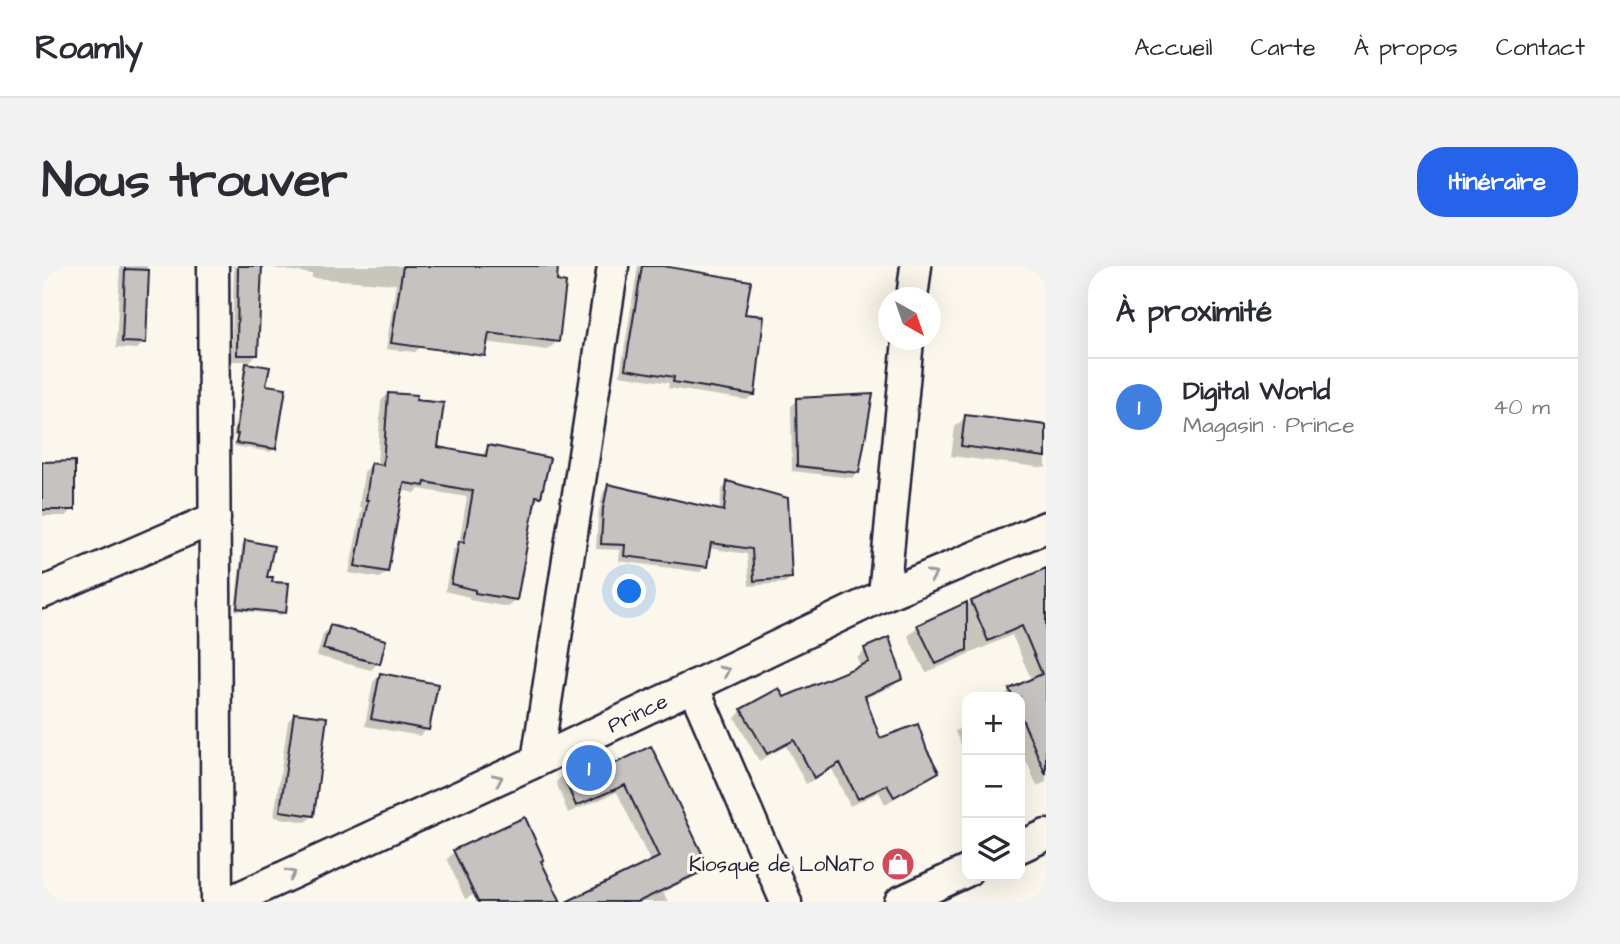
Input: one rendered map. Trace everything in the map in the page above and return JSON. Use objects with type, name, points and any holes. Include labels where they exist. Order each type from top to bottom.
[{"type":"street","points":[[213,266],[217,902]]},
{"type":"street","points":[[537,761],[613,266]]},
{"type":"street","points":[[913,287],[915,266]]},
{"type":"street","points":[[884,595],[907,350]]},
{"type":"street","points":[[42,593],[215,518]]},
{"type":"street","name":"Prince","points":[[229,902],[537,761],[884,595],[1046,527]]},
{"type":"street","points":[[694,686],[786,902]]},
{"type":"street","points":[[1025,845],[1046,835]]},
{"type":"street","points":[[900,902],[962,873]]},
{"type":"building","points":[[238,266],[262,266],[258,355],[237,355]]},
{"type":"building","points":[[403,266],[558,266],[557,281],[566,283],[559,342],[489,333],[485,356],[391,343]]},
{"type":"building","points":[[642,266],[663,266],[751,281],[745,314],[764,316],[755,395],[673,382],[674,377],[625,369]]},
{"type":"building","points":[[125,269],[149,270],[146,343],[122,342]]},
{"type":"building","points":[[246,363],[270,367],[266,385],[286,388],[276,449],[236,443]]},
{"type":"building","points":[[388,393],[417,395],[416,400],[444,403],[438,447],[486,456],[488,445],[550,458],[541,497],[536,496],[517,600],[475,593],[475,590],[451,584],[459,541],[464,542],[473,491],[425,482],[424,486],[404,483],[388,572],[355,566],[368,500],[371,463],[383,465]]},
{"type":"building","points":[[873,394],[859,473],[797,466],[796,398]]},
{"type":"building","points":[[965,415],[1046,425],[1046,457],[961,446]]},
{"type":"building","points":[[75,461],[75,510],[42,510],[42,462]]},
{"type":"building","points":[[727,481],[788,498],[792,578],[754,581],[752,549],[711,543],[707,567],[624,556],[625,545],[601,544],[608,484],[724,511]]},
{"type":"building","points":[[245,540],[274,546],[267,577],[273,577],[272,582],[289,583],[286,613],[237,608]]},
{"type":"building","points":[[1046,568],[1046,775],[1025,726],[1025,692],[1010,692],[1009,689],[1042,674],[1022,626],[988,641],[971,601]]},
{"type":"building","points":[[967,602],[967,650],[936,664],[917,625]]},
{"type":"building","points":[[330,625],[386,640],[380,664],[323,649]]},
{"type":"building","points":[[889,637],[903,679],[865,696],[880,738],[918,724],[927,750],[939,772],[894,797],[887,785],[858,799],[840,763],[814,778],[794,740],[767,754],[741,709],[779,688],[784,697],[869,662],[864,648]]},
{"type":"building","points":[[380,673],[438,684],[429,730],[371,719]]},
{"type":"building","points":[[294,713],[327,717],[314,816],[280,811]]},
{"type":"building","points":[[651,746],[709,868],[638,902],[566,902],[659,857],[625,785],[576,806],[562,773],[604,757],[608,767]]},
{"type":"building","points":[[525,817],[544,860],[541,861],[561,902],[478,902],[453,850]]},
{"type":"place","name":"Digital World","points":[[589,768]]},
{"type":"place","name":"Kiosque de LoNaTo","points":[[898,864]]}]
